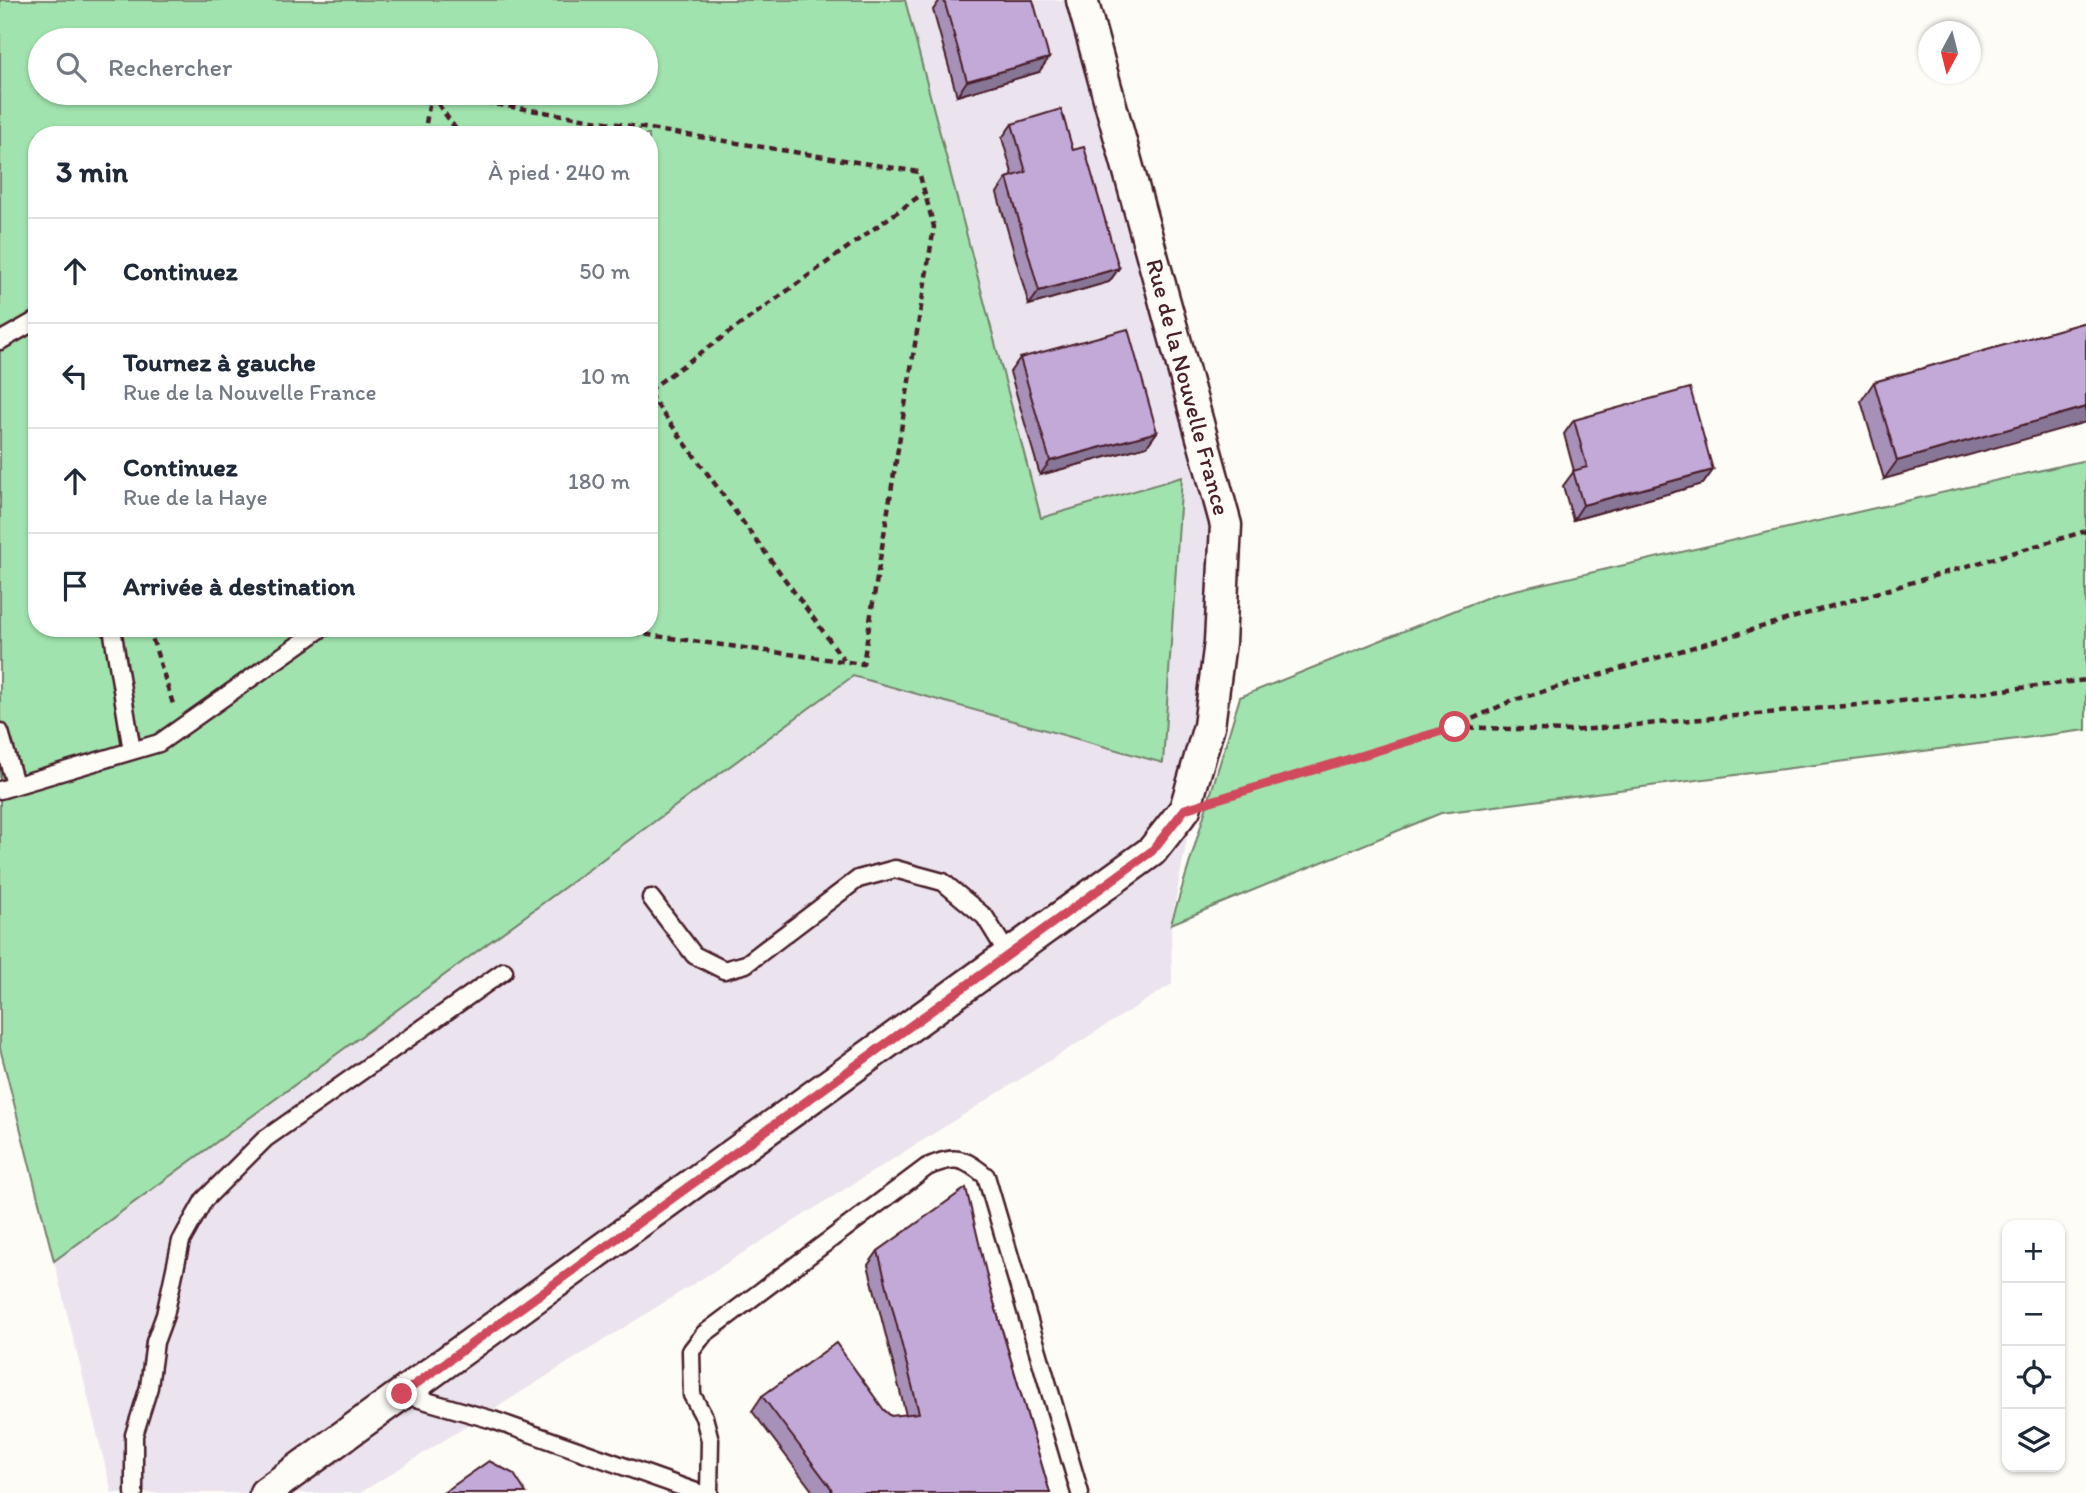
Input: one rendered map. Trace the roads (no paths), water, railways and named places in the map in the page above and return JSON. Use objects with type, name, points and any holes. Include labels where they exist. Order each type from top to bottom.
[{"type":"street","name":"Rue de la Nouvelle France","points":[[265,1493],[1152,851],[1185,809],[1209,726],[1220,642],[1226,525],[1082,0]]},
{"type":"lane","points":[[0,341],[28,325]]},
{"type":"lane","points":[[113,637],[132,751]]},
{"type":"lane","points":[[0,732],[8,787],[159,743],[309,637]]},
{"type":"lane","points":[[651,898],[694,955],[724,970],[746,964],[858,879],[895,869],[943,882],[985,917],[1009,956]]},
{"type":"lane","points":[[134,1493],[134,1435],[149,1387],[155,1342],[165,1315],[181,1241],[204,1200],[265,1139],[504,971]]},
{"type":"lane","points":[[709,1493],[710,1440],[692,1395],[691,1351],[704,1334],[927,1167],[947,1158],[967,1161],[986,1176],[1080,1493]]},
{"type":"lane","points":[[402,1394],[494,1420],[699,1493]]}]
